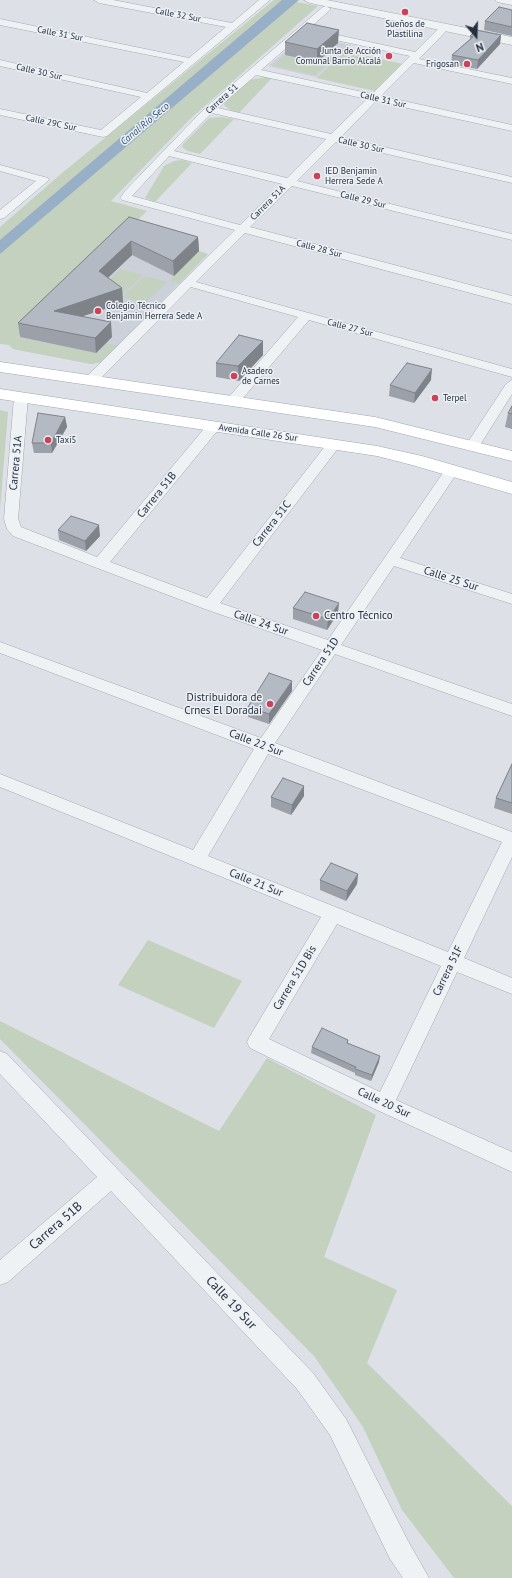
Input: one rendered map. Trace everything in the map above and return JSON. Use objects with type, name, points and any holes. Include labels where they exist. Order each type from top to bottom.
[{"type":"main road","points":[[0,367],[233,400],[381,423],[512,456]]},
{"type":"main road","name":"Avenida Calle 26 Sur","points":[[0,394],[334,444],[397,455],[512,488]]},
{"type":"street","name":"Calle 32 Sur","points":[[99,0],[233,26]]},
{"type":"street","points":[[148,96],[265,0]]},
{"type":"street","points":[[500,0],[512,2]]},
{"type":"street","points":[[318,4],[445,27],[512,41]]},
{"type":"street","name":"Carrera 51","points":[[126,198],[168,152],[210,110],[253,71],[302,30],[318,4]]},
{"type":"street","name":"Calle 31 Sur","points":[[0,22],[192,61]]},
{"type":"street","name":"Carrera 51A","points":[[91,380],[445,27]]},
{"type":"street","points":[[302,30],[512,81]]},
{"type":"street","name":"Calle 30 Sur","points":[[0,63],[148,96]]},
{"type":"street","name":"Calle 31 Sur","points":[[253,71],[512,128]]},
{"type":"street","name":"Calle 29C Sur","points":[[0,112],[103,134],[148,96]]},
{"type":"street","name":"Calle 30 Sur","points":[[210,110],[512,180]]},
{"type":"street","name":"Calle 29 Sur","points":[[168,152],[512,237]]},
{"type":"street","points":[[0,168],[44,180],[0,216]]},
{"type":"street","name":"Calle 28 Sur","points":[[126,198],[512,300]]},
{"type":"street","name":"Calle 27 Sur","points":[[188,283],[512,373]]},
{"type":"street","points":[[233,400],[306,316]]},
{"type":"street","points":[[473,445],[512,384]]},
{"type":"street","name":"Carrera 51A","points":[[14,529],[11,519],[21,397]]},
{"type":"street","name":"Carrera 51B","points":[[100,564],[213,427]]},
{"type":"street","name":"Carrera 51C","points":[[210,604],[334,444]]},
{"type":"street","name":"Carrera 51D","points":[[197,859],[264,746],[452,470]]},
{"type":"street","name":"Calle 24 Sur","points":[[14,529],[24,535],[210,604],[512,710]]},
{"type":"street","name":"Calle 25 Sur","points":[[391,560],[512,599]]},
{"type":"street","name":"Calle 22 Sur","points":[[0,647],[512,839]]},
{"type":"street","name":"Calle 21 Sur","points":[[0,780],[512,986]]},
{"type":"street","name":"Carrera 51F","points":[[384,1104],[512,839]]},
{"type":"street","name":"Carrera 51D Bis","points":[[257,1042],[333,914]]},
{"type":"street","name":"Calle 20 Sur","points":[[257,1042],[384,1104],[512,1162]]},
{"type":"street","name":"Calle 19 Sur","points":[[0,1060],[305,1381],[338,1427],[399,1550],[417,1578]]},
{"type":"street","name":"Carrera 51B","points":[[0,1274],[112,1177]]},
{"type":"shaded area","points":[[305,35],[351,45],[316,77],[268,66]]},
{"type":"shaded area","name":"Colegio Técnico Benjamin Herrera Sede A","points":[[125,230],[208,254],[103,362],[91,364],[13,349],[9,345]]},
{"type":"green space","points":[[274,0],[285,0],[318,6],[189,120],[111,201],[147,211],[17,337],[96,353],[106,343],[119,346],[103,362],[91,364],[13,349],[9,345],[0,344],[0,227],[62,173]]},
{"type":"green space","points":[[345,51],[403,64],[375,91],[316,78]]},
{"type":"green space","points":[[284,56],[326,65],[315,75],[273,65]]},
{"type":"green space","points":[[266,77],[272,78],[239,113],[230,110],[224,105],[225,102],[249,80]]},
{"type":"green space","points":[[221,117],[234,119],[200,154],[188,151],[182,147],[183,144],[209,118]]},
{"type":"green space","points":[[182,160],[192,163],[155,202],[145,198],[164,166],[174,161]]},
{"type":"green space","points":[[199,251],[208,254],[179,284],[170,280]]},
{"type":"green space","points":[[121,269],[143,275],[121,296],[99,289]]},
{"type":"green space","points":[[145,276],[167,282],[145,303],[123,297]]},
{"type":"green space","points":[[0,410],[8,412],[0,509]]},
{"type":"green space","points":[[148,940],[242,981],[214,1028],[118,985]]},
{"type":"green space","points":[[0,1021],[219,1131],[267,1058],[376,1115],[324,1257],[397,1290],[367,1363],[512,1506],[512,1578],[454,1578],[402,1510],[363,1427],[314,1356],[0,1039]]},
{"type":"water","name":"Canal Río Seco","points":[[282,0],[299,0],[0,254],[0,240]]},
{"type":"building","points":[[499,7],[512,10],[512,27],[485,21]]},
{"type":"building","points":[[307,23],[339,30],[317,49],[285,42]]},
{"type":"building","points":[[476,30],[501,35],[478,60],[452,55],[473,37],[470,36]]},
{"type":"building","points":[[129,217],[198,237],[173,261],[131,241],[99,271],[122,288],[54,311],[111,322],[95,338],[18,323]]},
{"type":"building","points":[[239,335],[263,341],[238,366],[216,363]]},
{"type":"building","points":[[407,363],[432,369],[415,393],[390,385]]},
{"type":"building","points":[[512,406],[512,414],[508,413]]},
{"type":"building","points":[[38,413],[65,417],[51,443],[32,443]]},
{"type":"building","points":[[71,516],[99,525],[85,541],[58,530]]},
{"type":"building","points":[[305,592],[339,603],[328,619],[293,608]]},
{"type":"building","points":[[269,673],[292,681],[269,714],[248,707]]},
{"type":"building","points":[[512,764],[512,803],[496,798]]},
{"type":"building","points":[[283,778],[304,786],[292,805],[271,797]]},
{"type":"building","points":[[331,863],[358,874],[347,891],[320,880]]},
{"type":"building","points":[[322,1028],[348,1040],[347,1043],[380,1056],[372,1075],[355,1069],[356,1067],[312,1047]]},
{"type":"place","name":"Sueños de Plastilina","points":[[405,12]]},
{"type":"place","name":"Junta de Acción Comunal Barrio Alcalá","points":[[389,56]]},
{"type":"place","name":"Frigosan","points":[[467,64]]},
{"type":"place","name":"IED Benjamin Herrera Sede A","points":[[317,176]]},
{"type":"place","name":"Colegio Técnico Benjamin Herrera Sede A","points":[[98,311]]},
{"type":"place","name":"Asadero de Carnes","points":[[234,376]]},
{"type":"place","name":"Terpel","points":[[435,398]]},
{"type":"place","name":"Taxi5","points":[[48,440]]},
{"type":"place","name":"Centro Técnico","points":[[316,616]]},
{"type":"place","name":"Distribuidora de Crnes El Doradai","points":[[270,704]]}]
